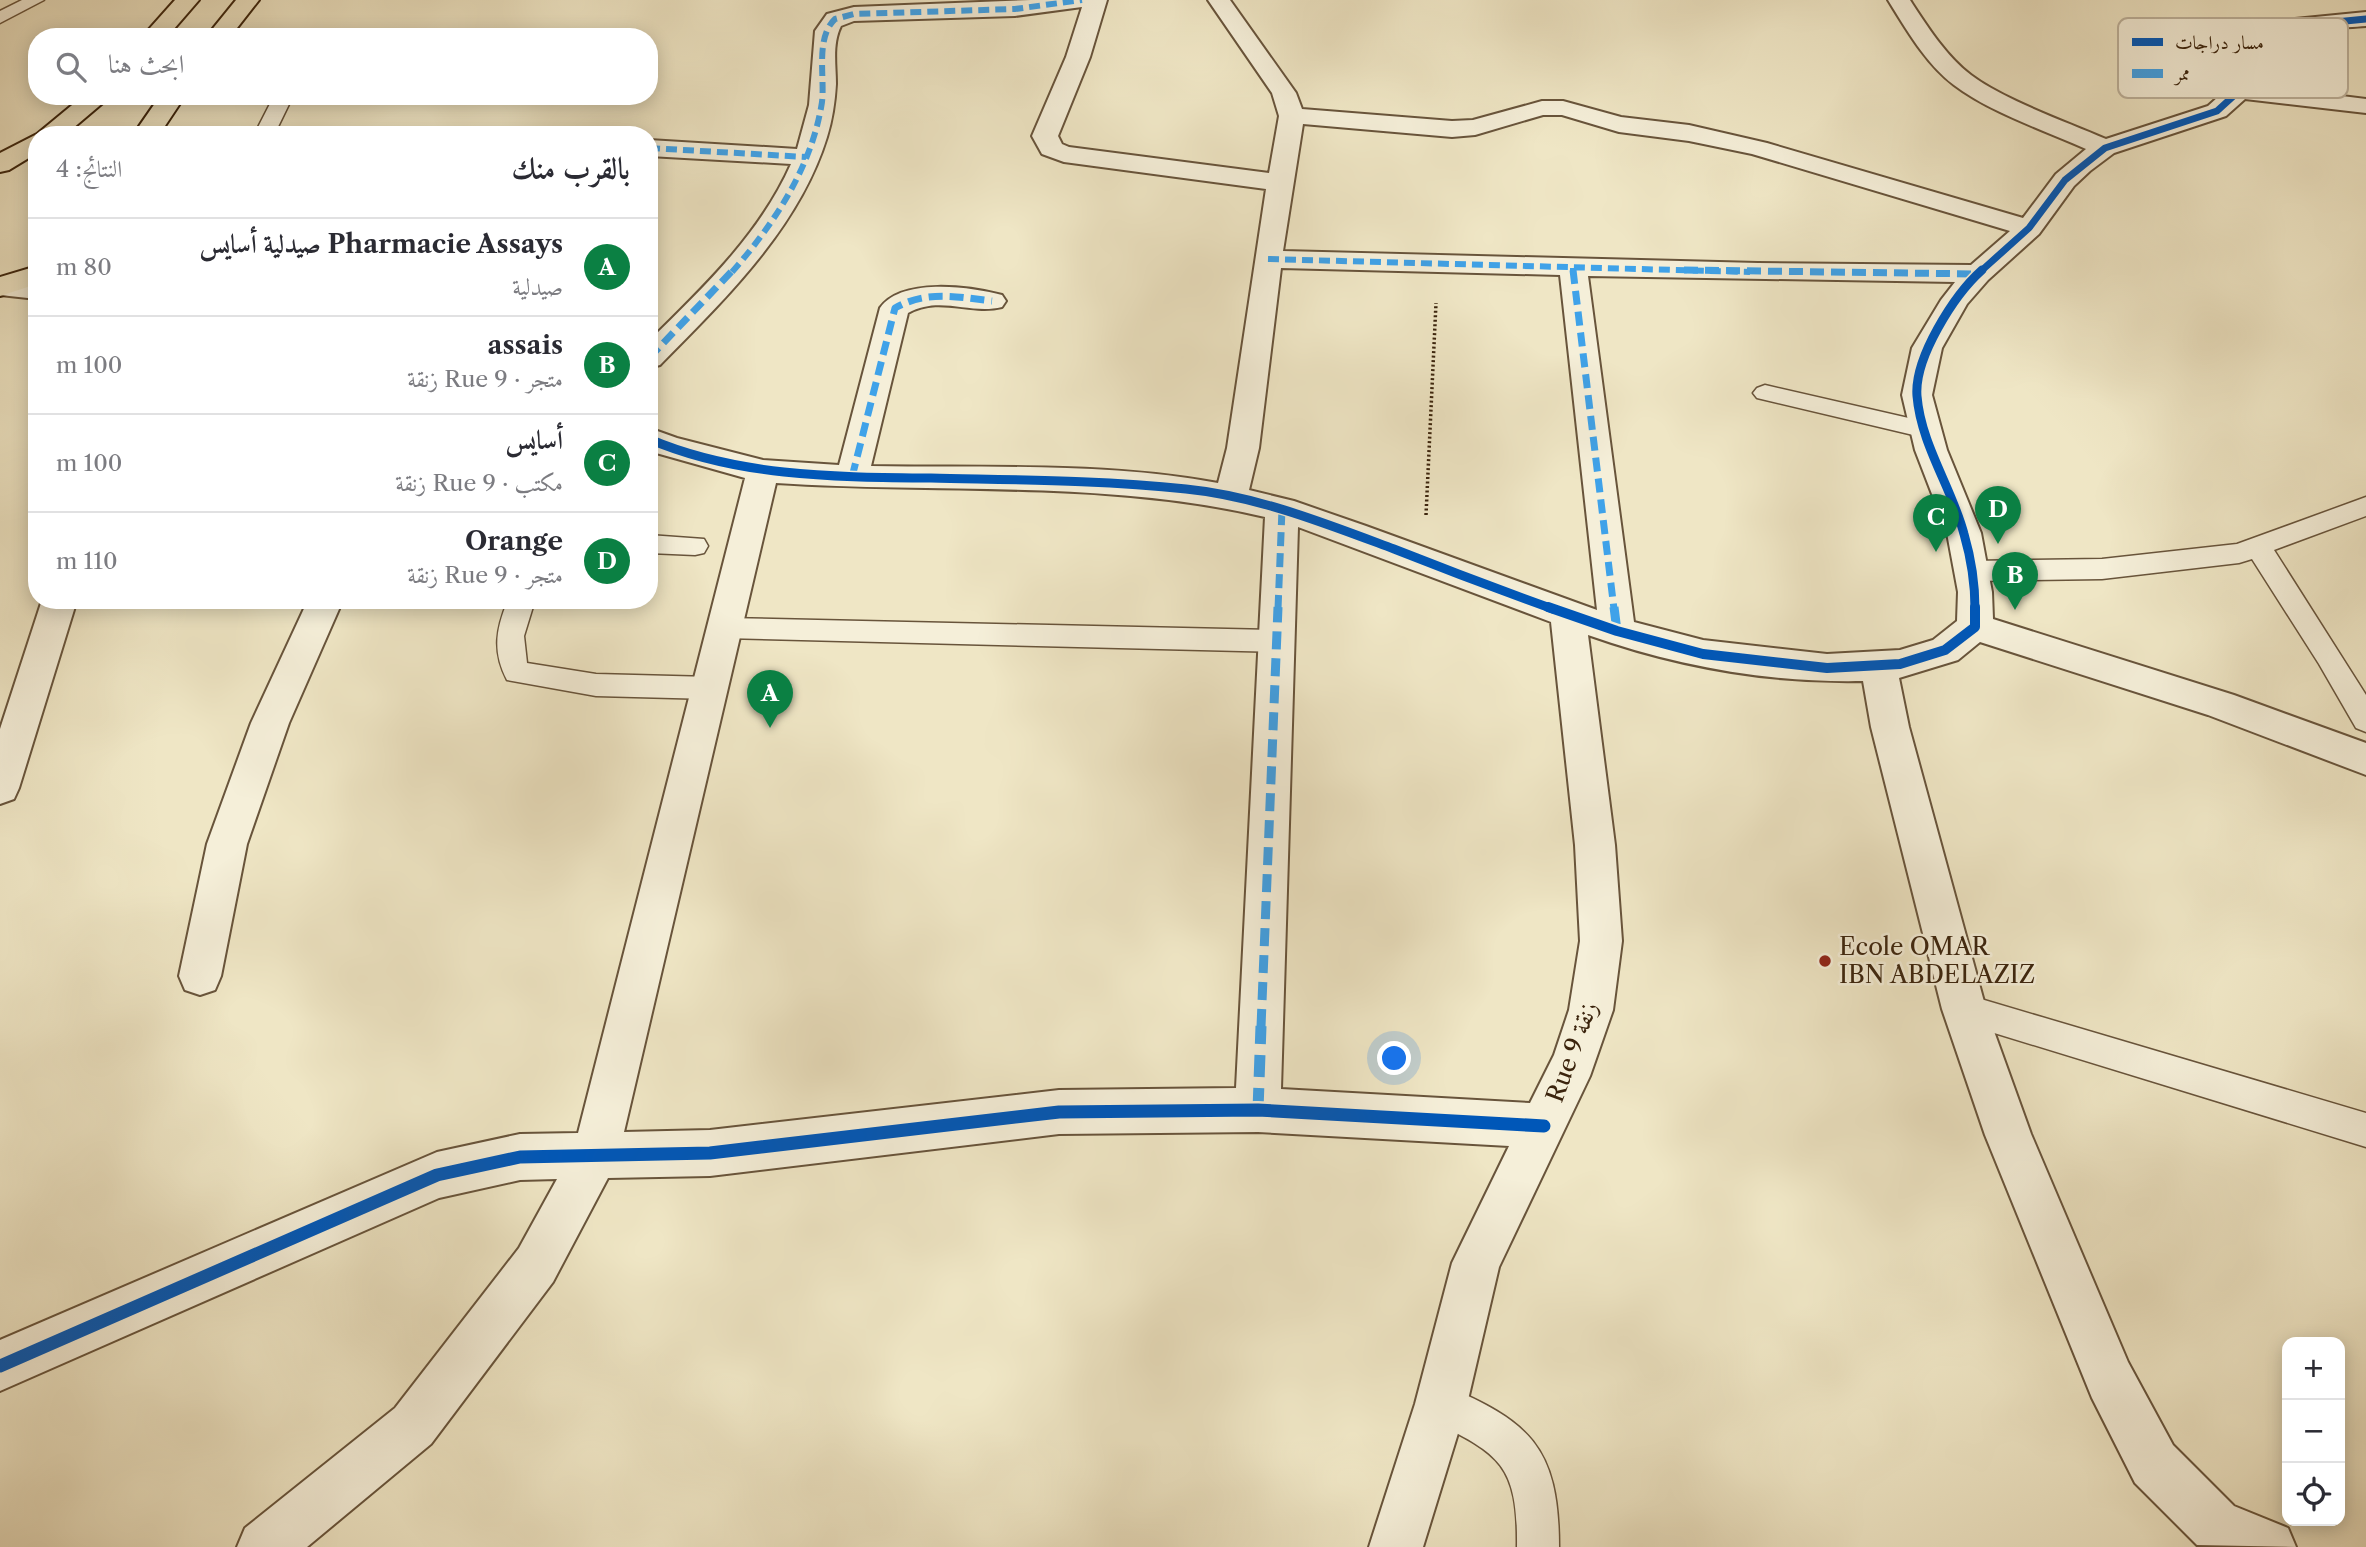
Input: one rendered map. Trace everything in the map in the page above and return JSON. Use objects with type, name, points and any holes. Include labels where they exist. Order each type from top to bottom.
[{"type":"highway","points":[[162,28],[188,0]]},
{"type":"highway","points":[[225,28],[248,0]]},
{"type":"highway","points":[[61,126],[87,105]]},
{"type":"highway","points":[[152,126],[167,105]]},
{"type":"highway","points":[[0,164],[28,147]]},
{"type":"highway","points":[[0,173],[28,170]]},
{"type":"highway","points":[[1,287],[28,277]]},
{"type":"street","points":[[832,0],[871,9]]},
{"type":"street","points":[[658,349],[719,288],[786,202],[813,142],[823,92],[822,60],[829,25],[840,16],[871,9],[1015,9],[1049,2],[1082,0]]},
{"type":"street","points":[[1096,0],[1078,57],[1045,136],[1051,149],[1064,154],[1282,183]]},
{"type":"street","points":[[1219,0],[1284,93],[1292,116],[1268,259],[1242,448],[1231,497]]},
{"type":"street","points":[[1899,0],[1922,35],[1961,79],[1983,93],[2105,148]]},
{"type":"street","points":[[2348,21],[2366,19]]},
{"type":"street","points":[[1975,627],[1975,592],[1964,533],[1926,430],[1917,395],[1927,348],[1955,300],[1978,274],[2029,228],[2065,180],[2105,148],[2217,111],[2231,98]]},
{"type":"street","points":[[2298,98],[2366,106]]},
{"type":"street","points":[[1292,116],[1452,129],[1475,127],[1542,108],[1563,107],[1619,124],[1689,133],[1758,148],[2029,228]]},
{"type":"street","points":[[658,149],[806,157]]},
{"type":"street","points":[[1268,259],[1573,268],[1978,274]]},
{"type":"street","points":[[1573,268],[1617,631]]},
{"type":"street","points":[[1,287],[28,289]]},
{"type":"street","points":[[852,477],[895,308],[911,298],[930,294],[992,301]]},
{"type":"street","points":[[658,443],[763,471],[852,477],[1073,481],[1188,489],[1231,497],[1282,509],[1617,631],[1703,654],[1827,668],[1878,667],[1900,664],[1945,649],[1975,627]]},
{"type":"street","points":[[264,1547],[413,1426],[536,1265],[595,1156],[763,471]]},
{"type":"street","points":[[1258,1110],[1282,509]]},
{"type":"street","points":[[0,788],[57,609]]},
{"type":"street","points":[[201,976],[227,844],[270,723],[322,609]]},
{"type":"street","name":"Rue 9 زنقة","points":[[1396,1547],[1441,1404],[1476,1263],[1574,1061],[1591,1010],[1601,942],[1595,845],[1569,614]]},
{"type":"street","points":[[1975,627],[2160,683],[2276,723],[2366,759]]},
{"type":"street","points":[[1878,667],[1890,727],[1964,1009],[2008,1135],[2110,1380],[2154,1464],[2216,1526],[2269,1547]]},
{"type":"street","points":[[0,1366],[437,1175],[520,1157],[710,1153],[1059,1112],[1258,1110],[1544,1126]]},
{"type":"lane","points":[[0,18],[35,0]]},
{"type":"lane","points":[[269,126],[279,105]]},
{"type":"lane","points":[[1765,393],[1926,430]]},
{"type":"lane","points":[[1972,572],[2102,569],[2239,553],[2366,506]]},
{"type":"lane","points":[[658,544],[695,545]]},
{"type":"lane","points":[[2257,546],[2329,656],[2366,720]]},
{"type":"lane","points":[[518,609],[510,630],[508,652],[517,672],[596,685],[711,688]]},
{"type":"lane","points":[[724,628],[1277,641]]},
{"type":"lane","points":[[1964,1009],[2366,1130]]},
{"type":"lane","points":[[1441,1404],[1503,1436],[1520,1457],[1535,1484],[1538,1547]]},
{"type":"path","points":[[1424,560],[1437,264]]},
{"type":"marked path","points":[[658,349],[743,259],[764,233],[799,175],[818,125],[823,92],[825,39],[832,21],[854,14],[1015,9],[1082,0]]},
{"type":"marked path","points":[[658,149],[806,157]]},
{"type":"marked path","points":[[1268,259],[1758,272],[1978,274]]},
{"type":"marked path","points":[[1573,268],[1617,631]]},
{"type":"marked path","points":[[852,477],[895,308],[918,297],[942,295],[992,301]]},
{"type":"marked path","points":[[1258,1110],[1282,509]]},
{"type":"cycle path","points":[[2348,21],[2366,19]]},
{"type":"cycle path","points":[[658,443],[763,471],[852,477],[1073,481],[1188,489],[1282,509],[1617,631],[1703,654],[1827,668],[1900,664],[1945,650],[1975,627],[1975,592],[1964,533],[1931,450],[1917,395],[1927,348],[1955,300],[1978,274],[2029,228],[2065,180],[2081,165],[2105,148],[2217,111],[2231,98]]},
{"type":"cycle path","points":[[0,1366],[437,1175],[520,1157],[710,1153],[1059,1112],[1258,1110],[1544,1126]]},
{"type":"place","name":"Orange","points":[[1998,544]]},
{"type":"place","name":"أسايس","points":[[1936,552]]},
{"type":"place","name":"assais","points":[[2015,610]]},
{"type":"place","name":"Pharmacie Assays صيدلية أسايس","points":[[770,728]]},
{"type":"place","name":"Ecole OMAR IBN ABDELAZIZ","points":[[1825,961]]}]
